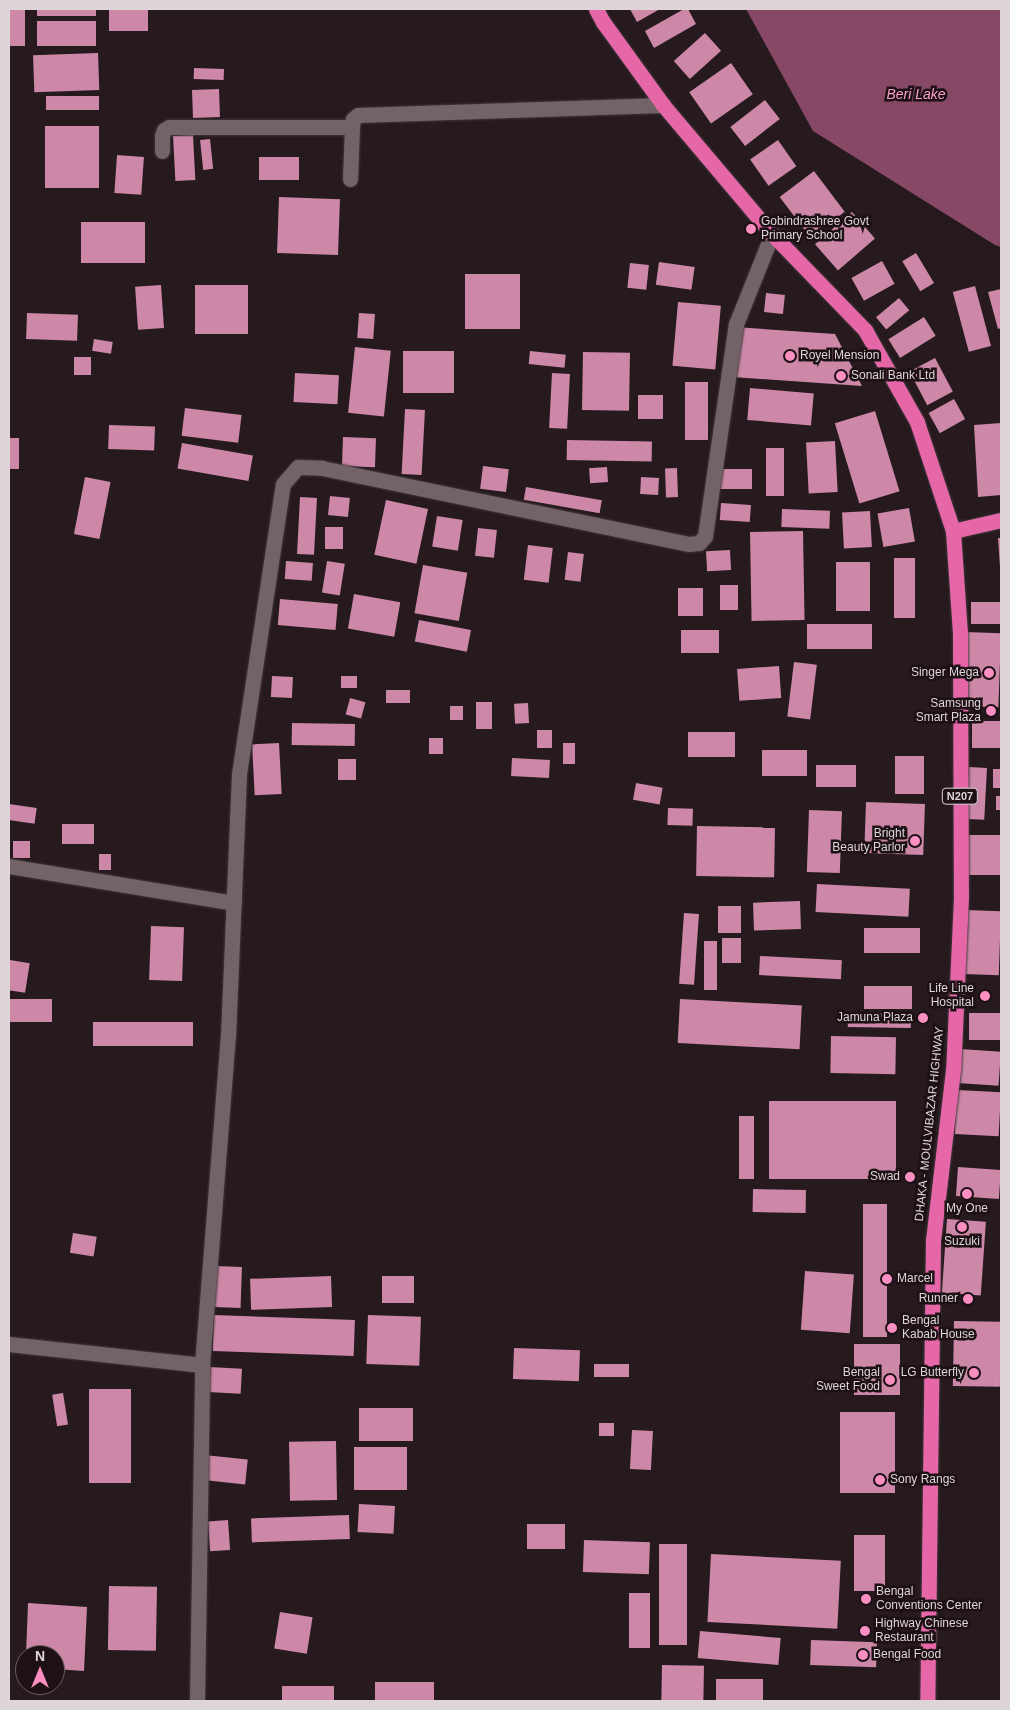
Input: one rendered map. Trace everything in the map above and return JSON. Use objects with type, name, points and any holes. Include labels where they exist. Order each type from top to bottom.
[{"type":"highway","name":"DHAKA - MOULVIBAZAR HIGHWAY","points":[[596,9],[603,22],[663,105],[772,234],[865,330],[917,422],[953,531],[960,633],[961,897],[953,1070],[933,1240],[926,1701]]},
{"type":"highway","points":[[953,531],[1001,520]]},
{"type":"street","points":[[350,178],[353,119],[358,115],[663,105]]},
{"type":"street","points":[[162,151],[162,136],[164,130],[169,127],[352,127]]},
{"type":"street","points":[[197,1701],[202,1365],[228,1036],[239,774],[283,484],[298,467],[322,468],[690,544],[699,543],[705,536],[736,324],[772,234]]},
{"type":"street","points":[[9,866],[234,903]]},
{"type":"street","points":[[9,1344],[202,1365]]},
{"type":"water","name":"Beri Lake","points":[[746,9],[1001,9],[1001,247],[813,131]]},
{"type":"building","points":[[9,9],[25,9],[25,46],[9,46]]},
{"type":"building","points":[[37,9],[96,9],[96,16],[37,16]]},
{"type":"building","points":[[109,9],[148,9],[148,31],[109,31]]},
{"type":"building","points":[[630,9],[660,9],[637,22]]},
{"type":"building","points":[[684,9],[688,9],[696,24],[654,48],[645,31]]},
{"type":"building","points":[[37,21],[96,21],[96,46],[37,46]]},
{"type":"building","points":[[705,33],[721,51],[690,79],[674,61]]},
{"type":"building","points":[[98,53],[99,90],[34,92],[33,55]]},
{"type":"building","points":[[731,63],[753,94],[711,123],[689,92]]},
{"type":"building","points":[[194,68],[224,69],[224,80],[194,79]]},
{"type":"building","points":[[219,89],[220,117],[193,118],[192,90]]},
{"type":"building","points":[[46,96],[99,96],[99,110],[46,110]]},
{"type":"building","points":[[765,100],[780,119],[745,146],[730,127]]},
{"type":"building","points":[[45,126],[99,126],[99,188],[45,188]]},
{"type":"building","points":[[193,135],[195,180],[175,181],[173,136]]},
{"type":"building","points":[[210,139],[213,169],[203,170],[200,140]]},
{"type":"building","points":[[778,140],[796,166],[769,186],[750,160]]},
{"type":"building","points":[[117,155],[144,157],[141,195],[114,193]]},
{"type":"building","points":[[259,157],[299,157],[299,180],[259,180]]},
{"type":"building","points":[[814,171],[845,212],[810,238],[780,197]]},
{"type":"building","points":[[279,197],[340,199],[338,255],[277,253]]},
{"type":"building","points":[[852,212],[875,238],[838,271],[815,244]]},
{"type":"building","points":[[81,222],[145,222],[145,263],[81,263]]},
{"type":"building","points":[[916,253],[934,283],[920,291],[902,261]]},
{"type":"building","points":[[882,261],[895,284],[864,301],[851,278]]},
{"type":"building","points":[[659,262],[695,267],[691,290],[656,285]]},
{"type":"building","points":[[630,263],[649,265],[646,290],[627,288]]},
{"type":"building","points":[[465,274],[520,274],[520,329],[465,329]]},
{"type":"building","points":[[161,285],[164,328],[138,330],[135,287]]},
{"type":"building","points":[[195,285],[248,285],[248,334],[195,334]]},
{"type":"building","points":[[975,286],[991,346],[969,352],[953,292]]},
{"type":"building","points":[[1001,289],[1001,328],[998,329],[988,292]]},
{"type":"building","points":[[766,293],[785,295],[783,314],[764,312]]},
{"type":"building","points":[[899,298],[909,310],[886,330],[876,317]]},
{"type":"building","points":[[678,302],[721,306],[715,370],[672,366]]},
{"type":"building","points":[[27,313],[78,315],[77,341],[26,339]]},
{"type":"building","points":[[359,313],[375,314],[373,339],[357,338]]},
{"type":"building","points":[[924,317],[936,336],[900,358],[888,339]]},
{"type":"building","name":"Royel Mension","points":[[735,327],[835,334],[862,386],[733,377]]},
{"type":"building","points":[[94,339],[113,342],[111,354],[92,351]]},
{"type":"building","points":[[355,347],[391,351],[384,416],[348,413]]},
{"type":"building","points":[[403,351],[454,351],[454,393],[403,393]]},
{"type":"building","points":[[530,351],[566,355],[564,368],[529,364]]},
{"type":"building","points":[[583,352],[630,353],[629,411],[582,410]]},
{"type":"building","points":[[74,357],[91,357],[91,375],[74,375]]},
{"type":"building","points":[[935,358],[953,392],[927,405],[909,372]]},
{"type":"building","points":[[295,373],[339,375],[337,404],[293,402]]},
{"type":"building","points":[[552,373],[570,374],[567,429],[549,428]]},
{"type":"building","points":[[685,382],[708,382],[708,440],[685,440]]},
{"type":"building","points":[[750,388],[814,394],[811,425],[747,420]]},
{"type":"building","points":[[638,395],[663,395],[663,419],[638,419]]},
{"type":"building","points":[[954,399],[965,419],[940,433],[929,413]]},
{"type":"building","points":[[185,408],[242,415],[238,443],[182,436]]},
{"type":"building","points":[[405,409],[425,410],[422,475],[402,474]]},
{"type":"building","points":[[875,411],[900,491],[859,504],[835,423]]},
{"type":"building","points":[[1001,423],[1001,495],[978,497],[974,425]]},
{"type":"building","points":[[109,425],[155,427],[154,451],[108,449]]},
{"type":"building","points":[[343,437],[376,438],[375,467],[342,466]]},
{"type":"building","points":[[9,438],[19,438],[19,469],[9,469]]},
{"type":"building","points":[[567,440],[652,441],[652,461],[567,460]]},
{"type":"building","points":[[835,441],[838,492],[809,493],[806,443]]},
{"type":"building","points":[[182,443],[253,456],[248,481],[177,469]]},
{"type":"building","points":[[766,448],[784,448],[784,496],[766,496]]},
{"type":"building","points":[[483,466],[509,469],[506,492],[480,489]]},
{"type":"building","points":[[607,467],[608,482],[590,483],[589,468]]},
{"type":"building","points":[[665,468],[677,468],[678,497],[666,497]]},
{"type":"building","points":[[718,469],[752,469],[752,489],[718,489]]},
{"type":"building","points":[[85,477],[111,482],[99,539],[74,534]]},
{"type":"building","points":[[641,477],[659,478],[658,495],[640,494]]},
{"type":"building","points":[[526,487],[602,500],[600,513],[524,500]]},
{"type":"building","points":[[330,496],[350,498],[348,517],[328,515]]},
{"type":"building","points":[[300,497],[317,498],[314,555],[297,554]]},
{"type":"building","points":[[386,500],[428,509],[416,564],[374,555]]},
{"type":"building","points":[[721,503],[751,505],[750,522],[720,520]]},
{"type":"building","points":[[909,508],[915,541],[883,547],[877,514]]},
{"type":"building","points":[[782,509],[830,511],[829,529],[781,527]]},
{"type":"building","points":[[870,511],[872,547],[844,548],[842,512]]},
{"type":"building","points":[[437,516],[463,520],[458,551],[432,547]]},
{"type":"building","points":[[325,527],[343,527],[343,549],[325,549]]},
{"type":"building","points":[[478,528],[497,530],[494,558],[475,556]]},
{"type":"building","points":[[803,531],[805,620],[752,621],[750,532]]},
{"type":"building","points":[[998,538],[1001,538],[1001,567],[1000,567]]},
{"type":"building","points":[[528,545],[553,548],[549,583],[524,580]]},
{"type":"building","points":[[730,550],[731,570],[707,571],[706,551]]},
{"type":"building","points":[[568,552],[584,554],[580,582],[565,580]]},
{"type":"building","points":[[894,558],[915,558],[915,618],[894,618]]},
{"type":"building","points":[[286,561],[313,563],[312,581],[285,579]]},
{"type":"building","points":[[327,561],[345,564],[340,595],[322,593]]},
{"type":"building","points":[[836,562],[870,562],[870,611],[836,611]]},
{"type":"building","points":[[423,565],[467,573],[459,621],[414,613]]},
{"type":"building","points":[[720,585],[738,585],[738,610],[720,610]]},
{"type":"building","points":[[678,588],[703,588],[703,616],[678,616]]},
{"type":"building","points":[[354,594],[400,602],[394,637],[348,628]]},
{"type":"building","points":[[280,599],[338,604],[336,630],[278,625]]},
{"type":"building","points":[[971,602],[1001,602],[1001,624],[971,624]]},
{"type":"building","points":[[419,620],[471,630],[467,652],[415,642]]},
{"type":"building","points":[[807,624],[872,624],[872,649],[807,649]]},
{"type":"building","points":[[681,630],[719,630],[719,653],[681,653]]},
{"type":"building","points":[[965,632],[1001,633],[998,707],[962,706]]},
{"type":"building","points":[[794,662],[817,665],[810,719],[787,717]]},
{"type":"building","points":[[779,666],[781,698],[739,701],[737,669]]},
{"type":"building","points":[[272,676],[293,677],[292,698],[271,697]]},
{"type":"building","points":[[341,676],[357,676],[357,688],[341,688]]},
{"type":"building","points":[[386,690],[410,690],[410,703],[386,703]]},
{"type":"building","points":[[350,698],[365,702],[361,719],[346,714]]},
{"type":"building","points":[[476,702],[492,702],[492,729],[476,729]]},
{"type":"building","points":[[528,703],[529,723],[515,724],[514,704]]},
{"type":"building","points":[[450,706],[463,706],[463,720],[450,720]]},
{"type":"building","points":[[972,721],[1001,721],[1001,748],[972,748]]},
{"type":"building","points":[[292,723],[355,724],[355,746],[292,745]]},
{"type":"building","points":[[537,730],[552,730],[552,748],[537,748]]},
{"type":"building","points":[[688,732],[735,732],[735,757],[688,757]]},
{"type":"building","points":[[429,738],[443,738],[443,754],[429,754]]},
{"type":"building","points":[[279,743],[282,794],[255,795],[252,744]]},
{"type":"building","points":[[563,743],[575,743],[575,764],[563,764]]},
{"type":"building","points":[[762,750],[807,750],[807,776],[762,776]]},
{"type":"building","points":[[895,756],[924,756],[924,794],[895,794]]},
{"type":"building","points":[[512,758],[550,760],[549,778],[511,776]]},
{"type":"building","points":[[338,759],[356,759],[356,780],[338,780]]},
{"type":"building","points":[[816,765],[856,765],[856,787],[816,787]]},
{"type":"building","points":[[969,767],[987,768],[984,820],[966,819]]},
{"type":"building","points":[[993,769],[1001,769],[1001,788],[993,788]]},
{"type":"building","points":[[636,783],[663,788],[660,804],[633,800]]},
{"type":"building","points":[[996,796],[1001,796],[1001,810],[996,810]]},
{"type":"building","points":[[866,802],[925,804],[923,855],[864,853]]},
{"type":"building","points":[[9,804],[37,808],[35,824],[9,820]]},
{"type":"building","points":[[668,808],[693,809],[692,826],[667,825]]},
{"type":"building","points":[[809,810],[842,811],[840,873],[807,872]]},
{"type":"building","points":[[62,824],[94,824],[94,844],[62,844]]},
{"type":"building","points":[[697,826],[775,827],[774,877],[696,876]]},
{"type":"building","points":[[964,835],[1001,835],[1001,875],[964,875]]},
{"type":"building","points":[[13,841],[30,841],[30,858],[13,858]]},
{"type":"building","points":[[99,854],[111,854],[111,870],[99,870]]},
{"type":"building","points":[[817,884],[910,889],[908,917],[816,912]]},
{"type":"building","points":[[800,901],[801,929],[754,931],[753,903]]},
{"type":"building","points":[[718,906],[741,906],[741,933],[718,933]]},
{"type":"building","points":[[966,910],[1001,911],[999,975],[964,974]]},
{"type":"building","points":[[684,913],[699,914],[694,985],[679,984]]},
{"type":"building","points":[[151,926],[184,927],[182,981],[149,980]]},
{"type":"building","points":[[864,928],[920,928],[920,953],[864,953]]},
{"type":"building","points":[[722,938],[741,938],[741,963],[722,963]]},
{"type":"building","points":[[704,941],[717,941],[717,990],[704,990]]},
{"type":"building","points":[[760,956],[842,960],[841,979],[759,975]]},
{"type":"building","points":[[10,960],[30,963],[25,993],[9,990]]},
{"type":"building","points":[[864,986],[912,986],[912,1009],[864,1009]]},
{"type":"building","points":[[9,999],[52,999],[52,1022],[9,1022]]},
{"type":"building","points":[[680,999],[802,1005],[800,1049],[678,1043]]},
{"type":"building","points":[[848,1013],[911,1014],[911,1028],[848,1027]]},
{"type":"building","points":[[969,1013],[1001,1013],[1001,1040],[969,1040]]},
{"type":"building","points":[[93,1022],[193,1022],[193,1046],[93,1046]]},
{"type":"building","points":[[831,1036],[896,1037],[895,1074],[830,1073]]},
{"type":"building","points":[[960,1049],[1001,1052],[999,1086],[958,1083]]},
{"type":"building","points":[[957,1090],[1001,1092],[999,1136],[955,1134]]},
{"type":"building","points":[[769,1101],[896,1101],[896,1179],[769,1179]]},
{"type":"building","points":[[739,1116],[754,1116],[754,1179],[739,1179]]},
{"type":"building","points":[[958,1167],[1001,1170],[999,1199],[956,1196]]},
{"type":"building","points":[[753,1189],[806,1190],[806,1213],[753,1212]]},
{"type":"building","points":[[863,1204],[887,1204],[887,1337],[863,1337]]},
{"type":"building","points":[[947,1219],[986,1222],[981,1296],[942,1293]]},
{"type":"building","points":[[73,1233],[97,1237],[94,1257],[70,1253]]},
{"type":"building","points":[[216,1266],[242,1267],[241,1308],[215,1307]]},
{"type":"building","points":[[805,1271],[854,1274],[850,1333],[801,1330]]},
{"type":"building","points":[[331,1276],[332,1307],[251,1310],[250,1279]]},
{"type":"building","points":[[382,1276],[414,1276],[414,1303],[382,1303]]},
{"type":"building","points":[[214,1315],[355,1320],[354,1356],[213,1351]]},
{"type":"building","points":[[368,1315],[421,1317],[419,1366],[366,1364]]},
{"type":"building","points":[[954,1321],[1001,1322],[1000,1387],[953,1386]]},
{"type":"building","points":[[854,1344],[900,1344],[900,1395],[854,1395]]},
{"type":"building","points":[[514,1348],[580,1350],[579,1381],[513,1379]]},
{"type":"building","points":[[594,1364],[629,1364],[629,1377],[594,1377]]},
{"type":"building","points":[[209,1367],[242,1369],[241,1394],[208,1392]]},
{"type":"building","points":[[89,1389],[131,1389],[131,1483],[89,1483]]},
{"type":"building","points":[[63,1393],[68,1425],[57,1426],[52,1395]]},
{"type":"building","points":[[359,1408],[413,1408],[413,1441],[359,1441]]},
{"type":"building","points":[[840,1412],[895,1412],[895,1493],[840,1493]]},
{"type":"building","points":[[599,1423],[614,1423],[614,1436],[599,1436]]},
{"type":"building","points":[[632,1430],[653,1431],[651,1470],[630,1469]]},
{"type":"building","points":[[336,1441],[337,1500],[290,1501],[289,1442]]},
{"type":"building","points":[[354,1447],[407,1447],[407,1490],[354,1490]]},
{"type":"building","points":[[204,1455],[248,1460],[245,1484],[201,1480]]},
{"type":"building","points":[[359,1504],[395,1506],[393,1534],[358,1532]]},
{"type":"building","points":[[349,1515],[350,1539],[252,1542],[251,1518]]},
{"type":"building","points":[[228,1520],[230,1550],[210,1551],[208,1521]]},
{"type":"building","points":[[527,1524],[565,1524],[565,1549],[527,1549]]},
{"type":"building","points":[[854,1535],[885,1535],[885,1591],[854,1591]]},
{"type":"building","points":[[584,1540],[650,1542],[649,1574],[583,1572]]},
{"type":"building","points":[[659,1544],[687,1544],[687,1645],[659,1645]]},
{"type":"building","points":[[711,1554],[841,1561],[837,1629],[707,1622]]},
{"type":"building","points":[[109,1586],[157,1587],[156,1651],[108,1650]]},
{"type":"building","points":[[629,1593],[650,1593],[650,1648],[629,1648]]},
{"type":"building","points":[[28,1603],[87,1607],[84,1671],[65,1670],[65,1645],[26,1645]]},
{"type":"building","points":[[280,1612],[313,1617],[307,1654],[274,1649]]},
{"type":"building","points":[[700,1631],[781,1638],[778,1665],[698,1658]]},
{"type":"building","points":[[811,1640],[877,1642],[876,1667],[810,1665]]},
{"type":"building","points":[[662,1665],[704,1666],[703,1701],[661,1701]]},
{"type":"building","points":[[716,1679],[763,1679],[763,1701],[716,1701]]},
{"type":"building","points":[[375,1682],[434,1682],[434,1701],[375,1701]]},
{"type":"building","points":[[282,1686],[334,1686],[334,1701],[282,1701]]},
{"type":"place","name":"Gobindrashree Govt Primary School","points":[[751,229]]},
{"type":"place","name":"Royel Mension","points":[[790,356]]},
{"type":"place","name":"Sonali Bank Ltd","points":[[841,376]]},
{"type":"place","name":"Singer Mega","points":[[989,673]]},
{"type":"place","name":"Samsung Smart Plaza","points":[[991,711]]},
{"type":"place","name":"Bright Beauty Parlor","points":[[915,841]]},
{"type":"place","name":"Life Line Hospital","points":[[985,996]]},
{"type":"place","name":"Jamuna Plaza","points":[[923,1018]]},
{"type":"place","name":"Swad","points":[[910,1177]]},
{"type":"place","name":"My One","points":[[967,1194]]},
{"type":"place","name":"Suzuki","points":[[962,1227]]},
{"type":"place","name":"Marcel","points":[[887,1279]]},
{"type":"place","name":"Runner","points":[[968,1299]]},
{"type":"place","name":"Bengal Kabab House","points":[[892,1328]]},
{"type":"place","name":"LG Butterfly","points":[[974,1373]]},
{"type":"place","name":"Bengal Sweet Food","points":[[890,1380]]},
{"type":"place","name":"Sony Rangs","points":[[880,1480]]},
{"type":"place","name":"Bengal Conventions Center","points":[[866,1599]]},
{"type":"place","name":"Highway Chinese Restaurant","points":[[865,1631]]},
{"type":"place","name":"Bengal Food","points":[[863,1655]]}]
